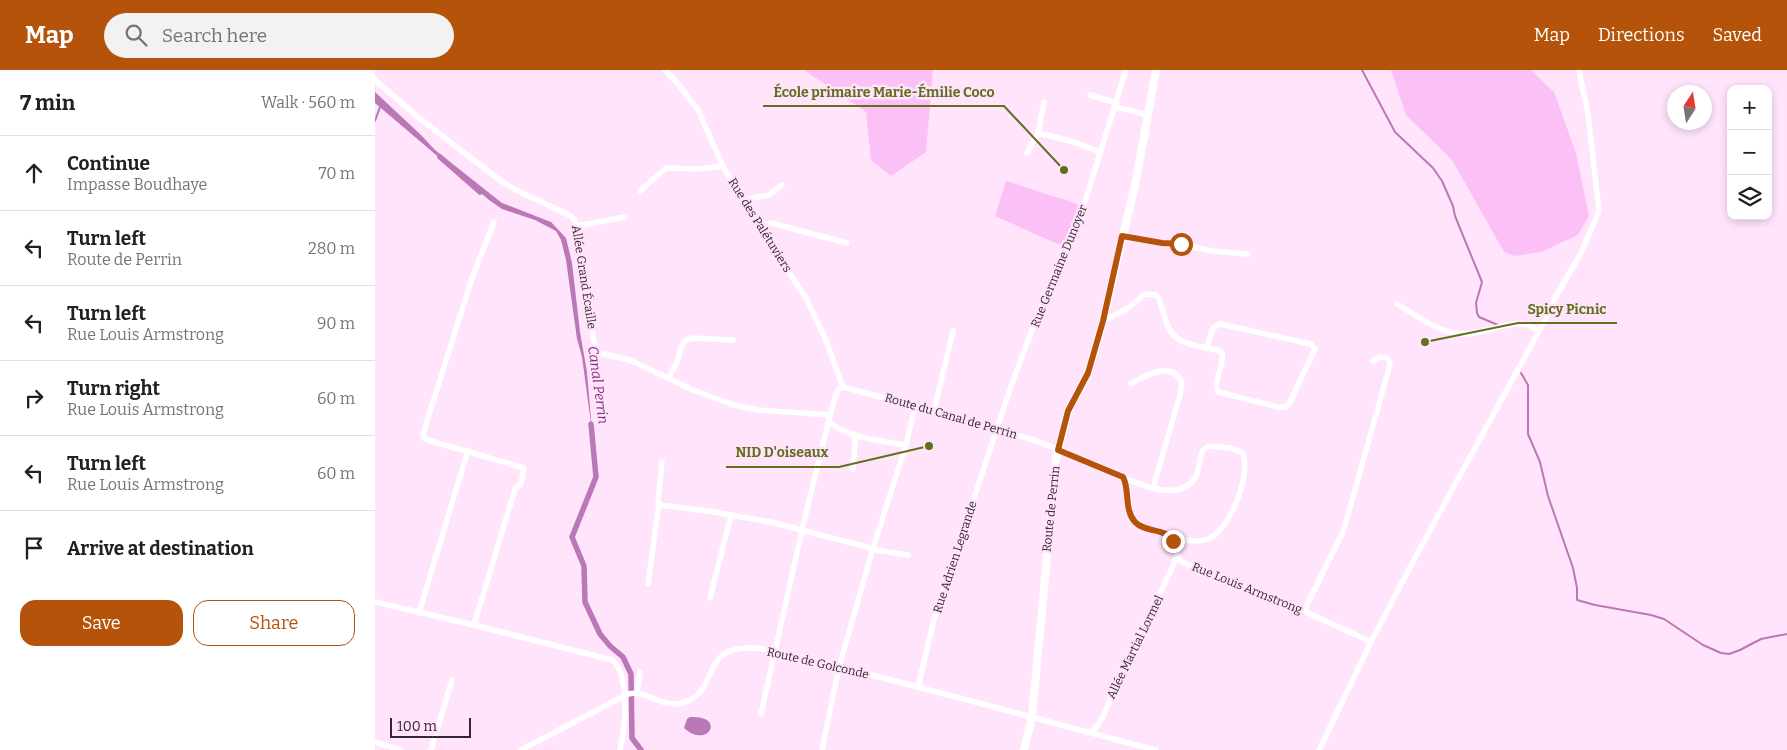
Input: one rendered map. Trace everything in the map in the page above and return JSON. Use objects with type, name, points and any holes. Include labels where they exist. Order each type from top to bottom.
[{"type":"main road","name":"Route de Perrin","points":[[1024,750],[1032,717],[1053,483],[1058,450],[1068,411],[1088,373],[1103,321],[1136,181],[1156,70]]},
{"type":"street","name":"Rue des Palétuviers","points":[[665,70],[698,110],[723,166],[747,209],[806,298],[843,387]]},
{"type":"street","name":"Rue Germaine Dunoyer","points":[[997,429],[1052,277],[1077,227],[1126,70]]},
{"type":"street","points":[[1319,750],[1371,642],[1581,253],[1599,211],[1588,114],[1579,70]]},
{"type":"street","name":"Allée Grand Écaille","points":[[375,80],[419,118],[485,170],[514,189],[571,216],[577,226],[581,272],[597,350],[602,354],[633,361],[715,399],[747,409],[830,418]]},
{"type":"street","points":[[1090,94],[1115,105],[1149,115]]},
{"type":"street","points":[[1027,153],[1038,133],[1044,102]]},
{"type":"street","points":[[1038,133],[1074,142],[1100,152]]},
{"type":"street","points":[[640,190],[666,168],[697,169],[723,166]]},
{"type":"street","points":[[747,209],[751,198],[766,197],[782,185]]},
{"type":"street","points":[[577,226],[625,217]]},
{"type":"street","points":[[474,625],[515,488],[521,484],[525,469],[524,467],[468,450],[427,440],[424,438],[423,432],[472,278],[494,222]]},
{"type":"street","points":[[761,229],[765,224],[771,223],[847,243]]},
{"type":"street","points":[[1122,236],[1162,243],[1186,244],[1211,251],[1249,254]]},
{"type":"street","points":[[1103,321],[1127,309],[1144,295],[1154,294],[1159,299],[1171,333],[1176,338],[1185,342],[1207,348],[1218,350],[1223,354],[1216,385],[1219,392],[1283,407],[1290,402],[1315,349],[1311,344],[1220,324],[1213,328],[1207,348]]},
{"type":"street","points":[[1397,304],[1429,323],[1454,333],[1481,333],[1519,324],[1530,325],[1538,331]]},
{"type":"street","points":[[934,411],[953,331]]},
{"type":"street","points":[[669,379],[682,345],[686,340],[693,338],[733,340]]},
{"type":"street","points":[[1305,611],[1344,528],[1389,368],[1390,363],[1387,358],[1380,357],[1373,361]]},
{"type":"street","points":[[1131,384],[1153,372],[1163,370],[1175,373],[1182,383],[1181,395],[1153,488]]},
{"type":"street","points":[[761,714],[830,418],[837,392],[843,387]]},
{"type":"street","name":"Route du Canal de Perrin","points":[[843,387],[997,429],[1037,441],[1058,450]]},
{"type":"street","points":[[822,750],[839,667],[873,548],[906,445],[915,406]]},
{"type":"street","points":[[830,418],[836,427],[854,434],[906,445]]},
{"type":"street","name":"Rue Adrien Legrande","points":[[918,686],[934,619],[997,429]]},
{"type":"street","points":[[853,469],[854,434]]},
{"type":"street","points":[[1058,450],[1153,488],[1176,490],[1191,483],[1198,471],[1203,449],[1208,446],[1238,450],[1244,456],[1239,495],[1231,514],[1213,537],[1206,540],[1173,539],[1164,533],[1143,528],[1133,520],[1124,478]]},
{"type":"street","points":[[419,613],[468,450]]},
{"type":"street","points":[[648,584],[659,504],[658,495],[662,462]]},
{"type":"street","points":[[659,504],[731,515],[803,530],[907,556]]},
{"type":"street","points":[[710,598],[731,515]]},
{"type":"street","name":"Rue Louis Armstrong","points":[[1173,539],[1177,556],[1184,563],[1305,611],[1371,642]]},
{"type":"street","name":"Allée Martial Lormel","points":[[1088,732],[1095,729],[1101,721],[1119,675],[1169,577],[1177,556]]},
{"type":"street","points":[[375,602],[474,625],[610,659],[615,662],[619,668],[625,695],[625,724],[620,750]]},
{"type":"street","name":"Route de Golconde","points":[[521,750],[631,693],[637,693],[671,704],[685,702],[699,694],[719,659],[729,652],[747,648],[776,651],[918,686],[1156,750]]},
{"type":"street","points":[[637,693],[640,672]]},
{"type":"street","points":[[431,750],[452,680]]},
{"type":"street","points":[[375,742],[401,750]]},
{"type":"shaded area","points":[[804,70],[933,70],[926,152],[891,176],[871,160],[866,112]]},
{"type":"shaded area","points":[[1391,70],[1531,70],[1554,92],[1576,153],[1589,216],[1578,235],[1541,252],[1514,256],[1504,252],[1452,160],[1406,115]]},
{"type":"shaded area","points":[[375,92],[435,150],[502,203],[551,222],[566,238],[572,263],[587,372],[592,431],[566,260],[561,240],[556,231],[535,220],[502,209],[489,200],[375,103]]},
{"type":"shaded area","points":[[1006,181],[1081,205],[1062,246],[995,216]]},
{"type":"shaded area","points":[[690,717],[708,721],[711,725],[710,730],[706,734],[693,734],[684,728],[687,719]]},
{"type":"waterway","points":[[1362,70],[1395,132],[1433,168],[1442,181],[1482,282],[1476,303],[1477,313],[1479,317],[1498,325]]},
{"type":"waterway","points":[[375,121],[380,107]]},
{"type":"waterway","name":"Canal Perrin","points":[[440,157],[480,192]]},
{"type":"waterway","points":[[1521,373],[1528,385],[1528,434],[1540,462],[1548,496],[1573,568],[1577,600],[1664,619],[1703,645],[1721,653],[1729,654],[1761,639],[1787,634]]},
{"type":"waterway","name":"Canal Perrin","points":[[591,424],[596,477],[572,537],[584,566],[585,602],[600,634],[623,657],[631,674],[632,738],[641,750]]},
{"type":"place","name":"École primaire Marie-Émilie Coco","points":[[1064,170]]},
{"type":"place","name":"Spicy Picnic","points":[[1425,342]]},
{"type":"place","name":"NID D'oiseaux","points":[[929,446]]},
{"type":"route","points":[[1173,541],[1169,535],[1143,528],[1133,520],[1123,477],[1058,450],[1068,411],[1088,373],[1103,321],[1122,236],[1162,243],[1181,244]]}]
